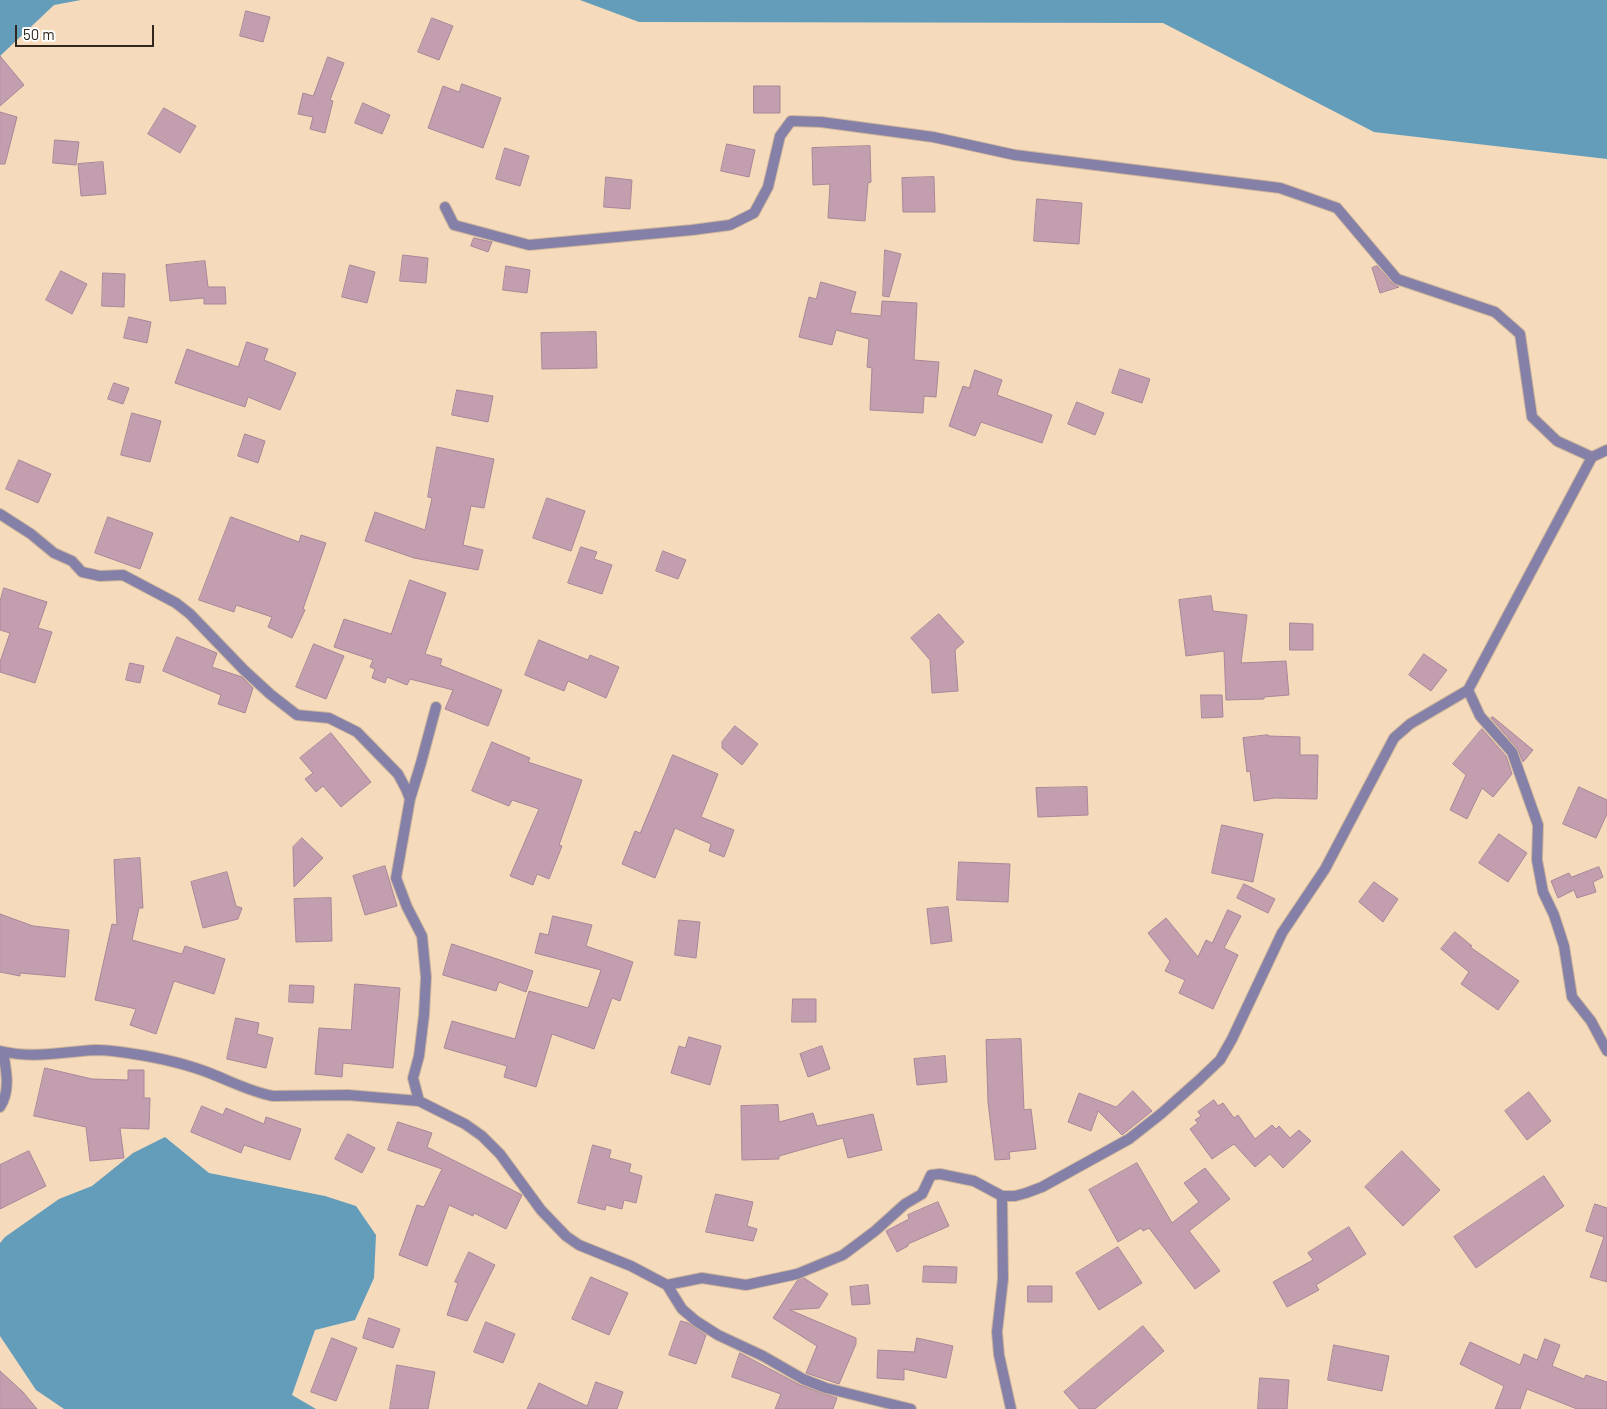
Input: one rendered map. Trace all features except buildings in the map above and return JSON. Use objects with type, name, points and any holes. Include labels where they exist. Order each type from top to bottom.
[{"type":"street","points":[[445,207],[454,225],[529,245],[730,225],[754,213],[768,187],[780,136],[791,121],[821,122],[933,137],[1015,155],[1280,188],[1337,208],[1397,279],[1495,312],[1520,334],[1532,417],[1557,441],[1592,456]]},
{"type":"street","points":[[667,1284],[702,1278],[746,1285],[797,1274],[843,1255],[875,1231],[905,1204],[922,1194],[931,1175],[940,1174],[974,1181],[1002,1196],[1015,1196],[1042,1187],[1129,1139],[1162,1114],[1220,1060],[1232,1039],[1282,933],[1325,869],[1394,738],[1410,724],[1468,690],[1592,456],[1607,450]]},
{"type":"street","points":[[0,514],[32,534],[54,553],[72,561],[82,572],[100,576],[123,575],[176,602],[270,694],[297,714],[329,718],[356,732],[398,774],[410,799]]},
{"type":"street","points":[[1468,690],[1480,716],[1512,752],[1538,825],[1537,860],[1543,892],[1554,915],[1564,946],[1572,997],[1591,1021],[1607,1051]]},
{"type":"street","points":[[418,1101],[413,1078],[419,1056],[424,1015],[426,977],[422,936],[396,878],[410,799],[436,707]]},
{"type":"street","points":[[0,1107],[7,1088],[7,1071],[1,1051],[41,1056],[97,1050],[133,1054],[193,1067],[261,1094],[287,1097],[348,1095],[418,1101],[465,1124],[482,1136],[500,1154],[540,1210],[566,1236],[579,1245],[631,1266],[667,1284],[682,1308],[696,1321],[718,1335],[763,1356],[803,1379],[826,1388],[911,1409]]},
{"type":"street","points":[[7,1071],[21,1055]]},
{"type":"street","points":[[1002,1196],[1003,1279],[997,1332],[999,1355],[1010,1409]]},
{"type":"water","points":[[0,0],[81,0],[54,5],[0,56]]},
{"type":"water","points":[[580,0],[1607,0],[1607,159],[1374,132],[1163,23],[639,22]]},
{"type":"water","points":[[165,1137],[209,1173],[325,1196],[356,1206],[376,1235],[374,1278],[355,1320],[315,1330],[292,1395],[316,1409],[64,1409],[36,1390],[0,1336],[0,1243],[5,1237],[59,1199],[92,1186],[133,1153]]}]
